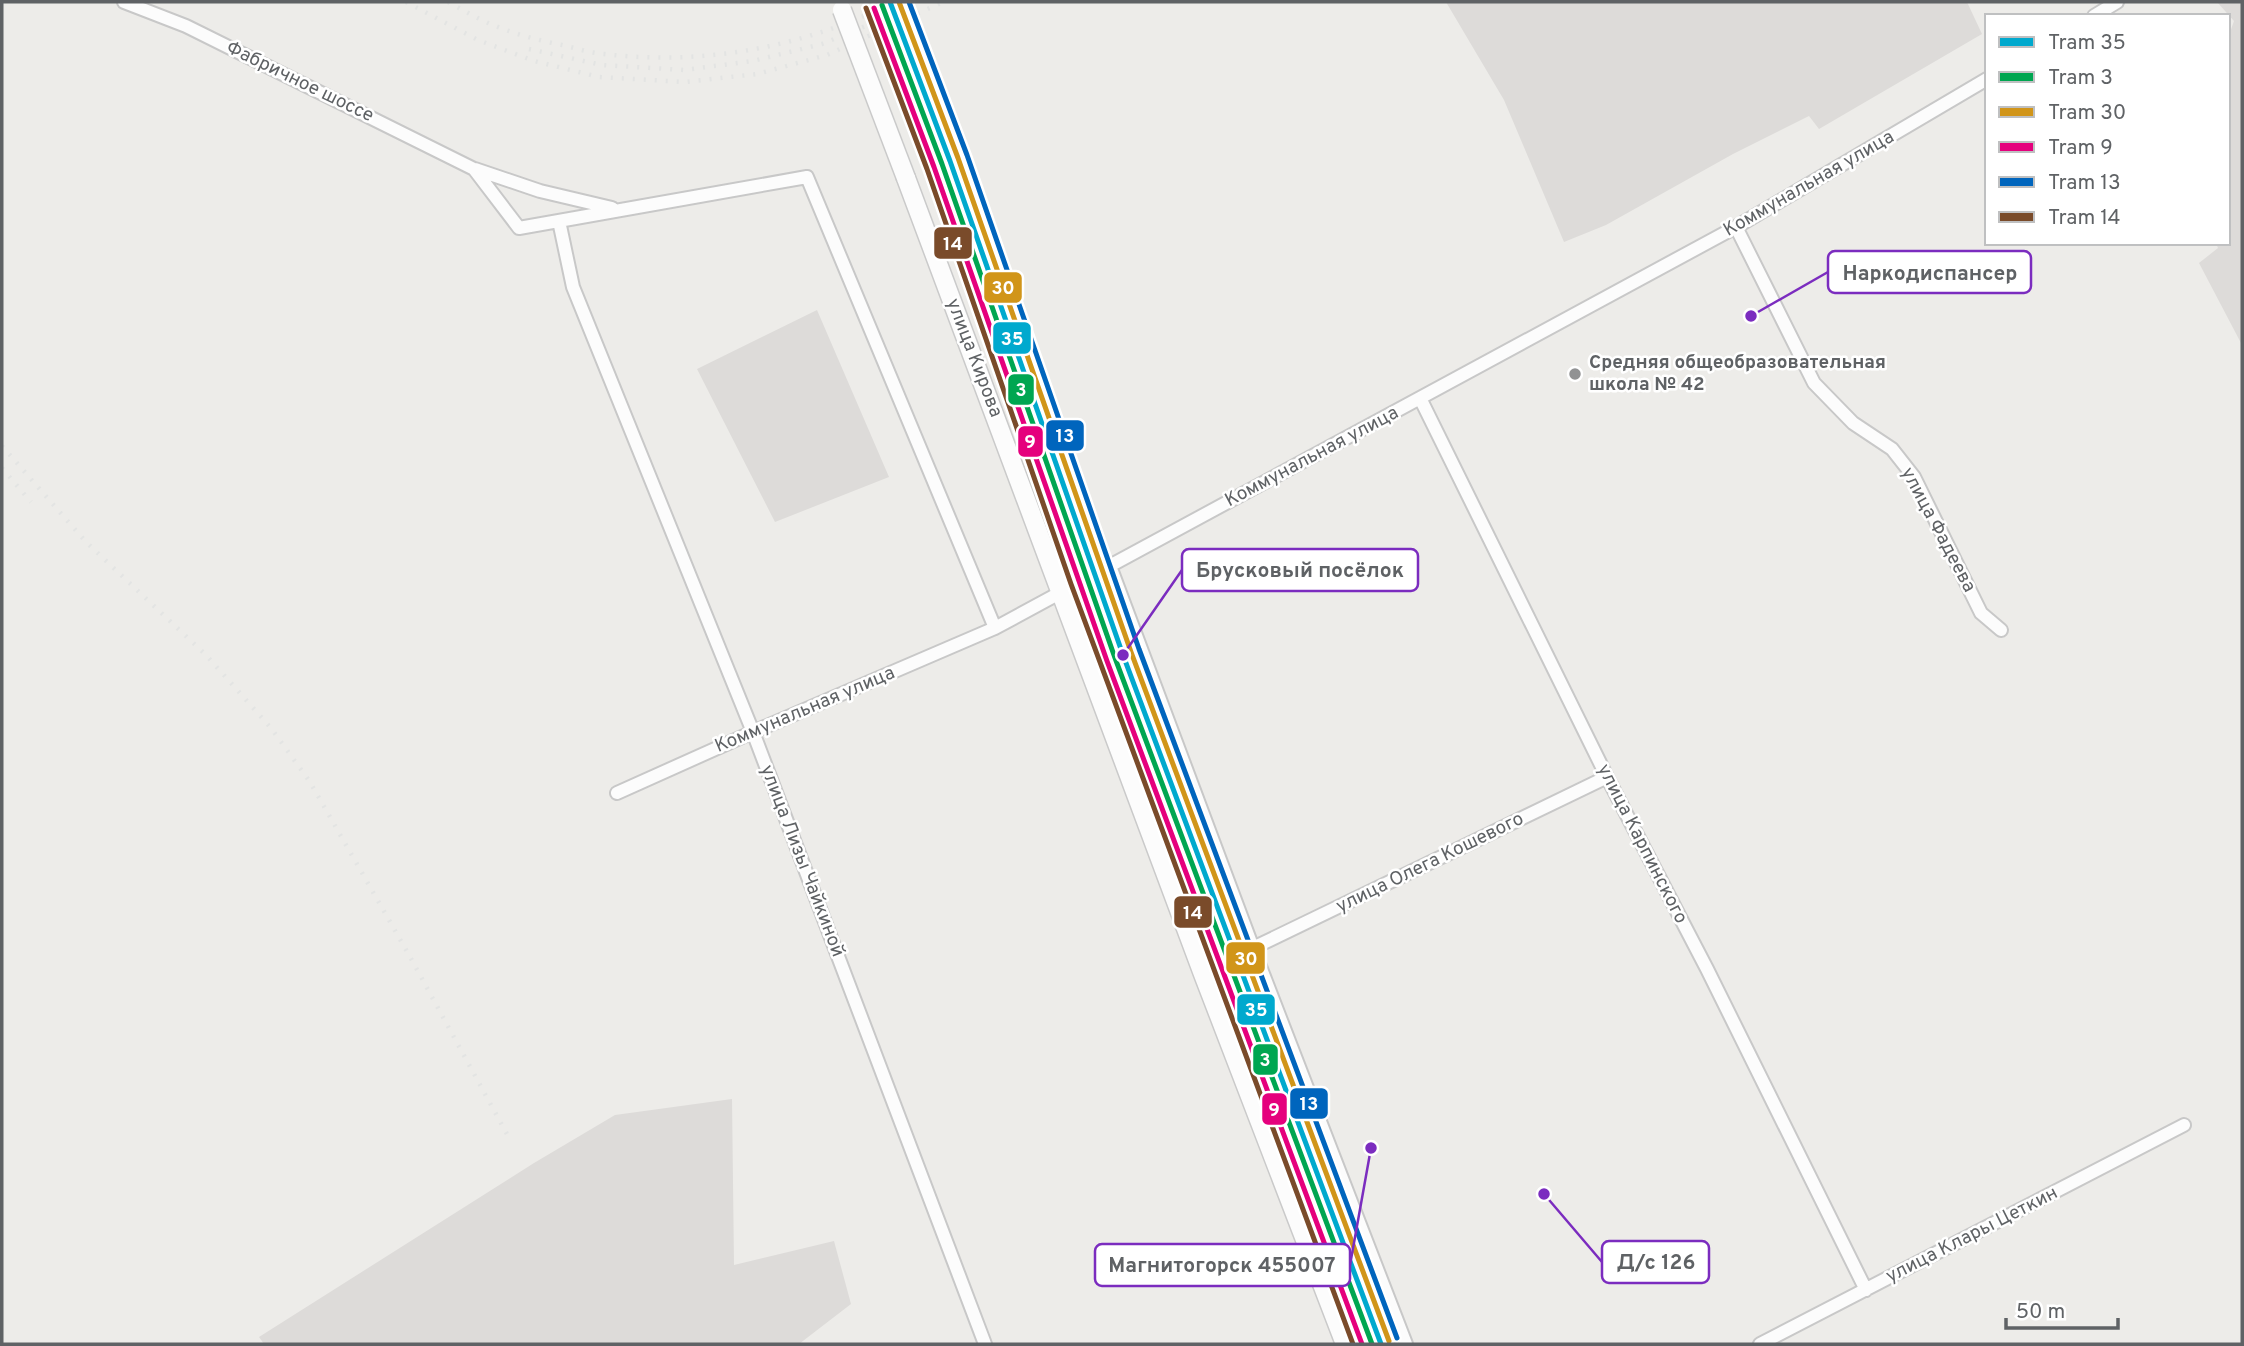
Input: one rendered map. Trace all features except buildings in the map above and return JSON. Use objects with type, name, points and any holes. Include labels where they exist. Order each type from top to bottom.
[{"type":"main road","name":"улица Кирова","points":[[841,6],[1203,974],[1345,1344]]},
{"type":"street","name":"Фабричное шоссе","points":[[124,2],[186,26],[474,169],[540,191],[615,209]]},
{"type":"street","points":[[2097,14],[2117,2]]},
{"type":"street","name":"Коммунальная улица","points":[[617,793],[995,628],[1736,227],[1985,80]]},
{"type":"street","name":"Фабричное шоссе","points":[[474,169],[519,228],[559,221]]},
{"type":"street","points":[[559,221],[807,177],[995,628]]},
{"type":"street","name":"улица Лизы Чайкиной","points":[[559,221],[573,287],[753,732],[985,1344]]},
{"type":"street","name":"улица Фадеева","points":[[1736,227],[1814,383],[1853,424],[1892,449],[1914,477],[1981,613],[2001,630]]},
{"type":"street","name":"улица Карпинского","points":[[1420,398],[1607,777],[1707,969],[1866,1290]]},
{"type":"street","points":[[1110,566],[1253,948],[1406,1344]]},
{"type":"street","name":"улица Олега Кошевого","points":[[1253,948],[1607,777]]},
{"type":"street","name":"улица Клары Цеткин","points":[[1760,1344],[2184,1125]]},
{"type":"shaded area","points":[[1446,2],[1967,2],[1982,34],[1819,129],[1809,116],[1733,154],[1606,225],[1564,242],[1504,100]]},
{"type":"shaded area","points":[[2217,2],[2242,2],[2242,345],[2199,263],[2218,248],[2217,245],[2230,245],[2230,32],[2234,21]]},
{"type":"shaded area","points":[[817,310],[889,477],[775,522],[697,369]]},
{"type":"shaded area","points":[[732,1099],[734,1265],[834,1241],[851,1304],[799,1344],[264,1344],[259,1337],[534,1163],[615,1115]]},
{"type":"railway","points":[[406,2],[478,40],[534,61],[599,77],[685,82],[757,74],[827,55],[943,2]]},
{"type":"railway","points":[[448,2],[514,33],[599,53],[642,57],[716,55],[753,49],[825,31],[894,2]]},
{"type":"railway","points":[[529,49],[602,65],[684,70],[753,61],[822,44],[890,16]]},
{"type":"railway","points":[[2,446],[86,542],[206,655],[271,728],[310,782],[508,1136]]},
{"type":"railway","points":[[2,468],[31,502]]},
{"type":"tram line","name":"35","points":[[890,2],[950,161],[1123,655],[1381,1344]]},
{"type":"tram line","name":"30","points":[[899,2],[958,158],[1131,652],[1389,1341]]},
{"type":"tram line","name":"13","points":[[909,2],[967,155],[1139,649],[1397,1338]]},
{"type":"tram line","name":"3","points":[[882,5],[942,164],[1115,658],[1372,1344]]},
{"type":"tram line","name":"14","points":[[866,8],[927,169],[1071,584],[1353,1344]]},
{"type":"tram line","name":"9","points":[[874,8],[934,167],[1107,661],[1362,1344]]},
{"type":"place","name":"Наркодиспансер","points":[[1751,316]]},
{"type":"place","name":"Средняя общеобразовательная школа № 42","points":[[1575,374]]},
{"type":"place","name":"Брусковый посёлок","points":[[1123,655]]},
{"type":"place","name":"Магнитогорск 455007","points":[[1371,1148]]},
{"type":"place","name":"Д/с 126","points":[[1544,1194]]}]
